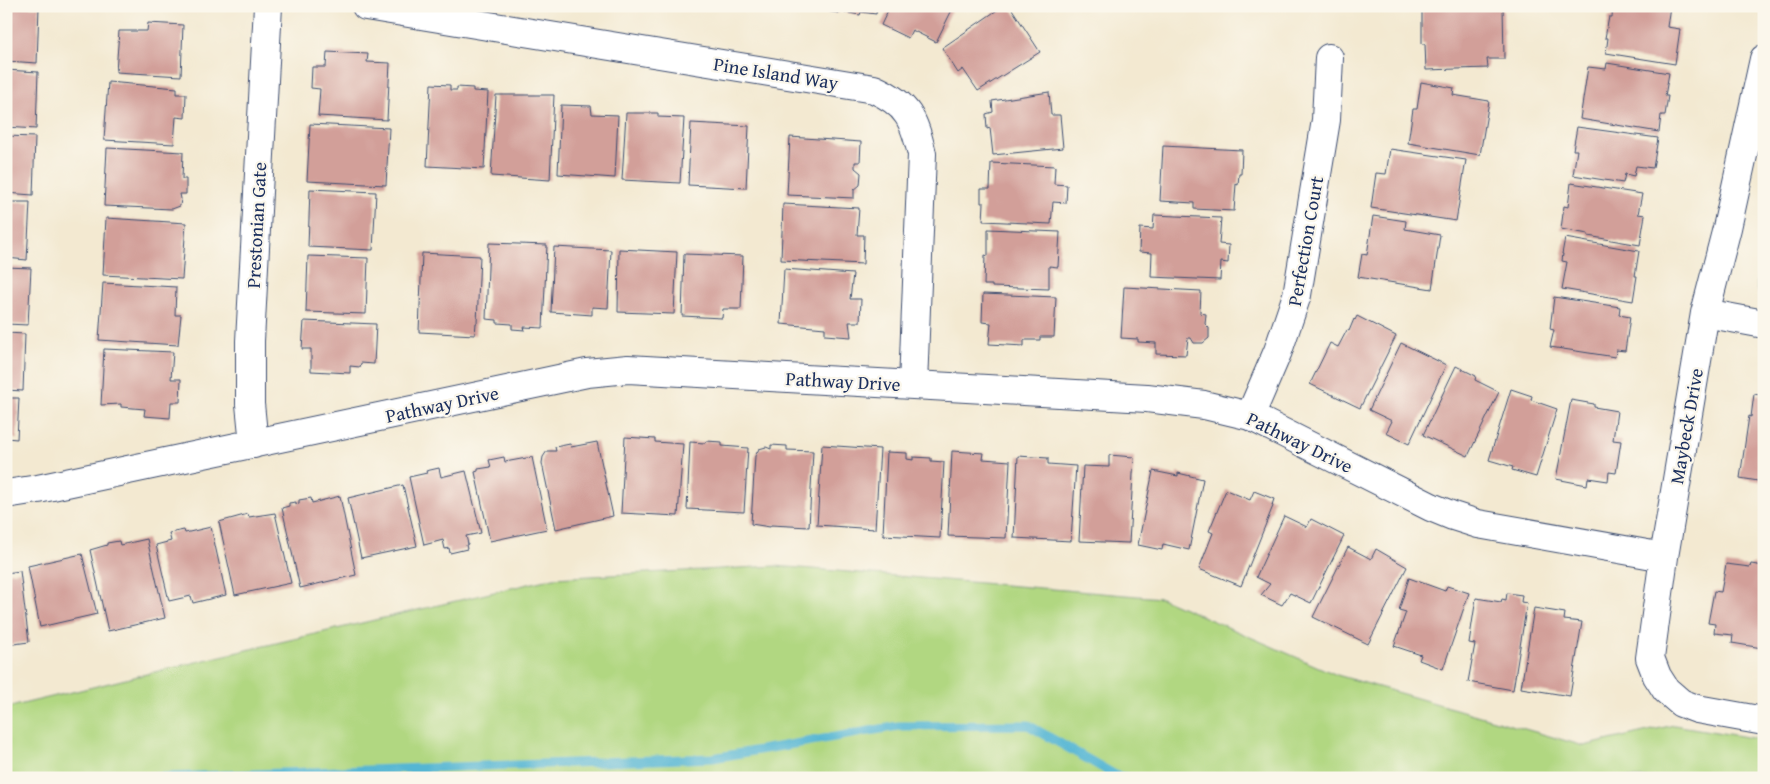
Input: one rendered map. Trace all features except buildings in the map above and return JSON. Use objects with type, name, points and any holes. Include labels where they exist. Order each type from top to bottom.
[{"type":"street","name":"Prestonian Gate","points":[[254,444],[250,404],[250,341],[268,6]]},
{"type":"street","name":"Pine Island Way","points":[[366,6],[867,88],[888,96],[907,112],[917,132],[922,154],[913,384]]},
{"type":"street","name":"Perfection Court","points":[[1250,416],[1278,351],[1297,294],[1326,120],[1329,58]]},
{"type":"street","name":"Maybeck Drive","points":[[1764,59],[1727,228],[1705,313],[1664,557],[1650,658],[1657,676],[1666,690],[1681,703],[1698,709],[1764,721]]},
{"type":"street","points":[[1705,313],[1764,324]]},
{"type":"street","name":"Pathway Drive","points":[[6,494],[38,489],[588,373],[628,370],[1147,398],[1204,405],[1250,416],[1431,507],[1453,516],[1478,524],[1664,557]]},
{"type":"green space","points":[[1764,252],[1764,298],[1757,291],[1757,276]]},
{"type":"green space","points":[[776,566],[1161,598],[1337,675],[1584,746],[1674,725],[1764,740],[1764,778],[6,778],[6,708],[554,578]]},
{"type":"waterway","points":[[141,778],[713,758],[898,726],[1028,725],[1117,776],[1129,778]]}]
